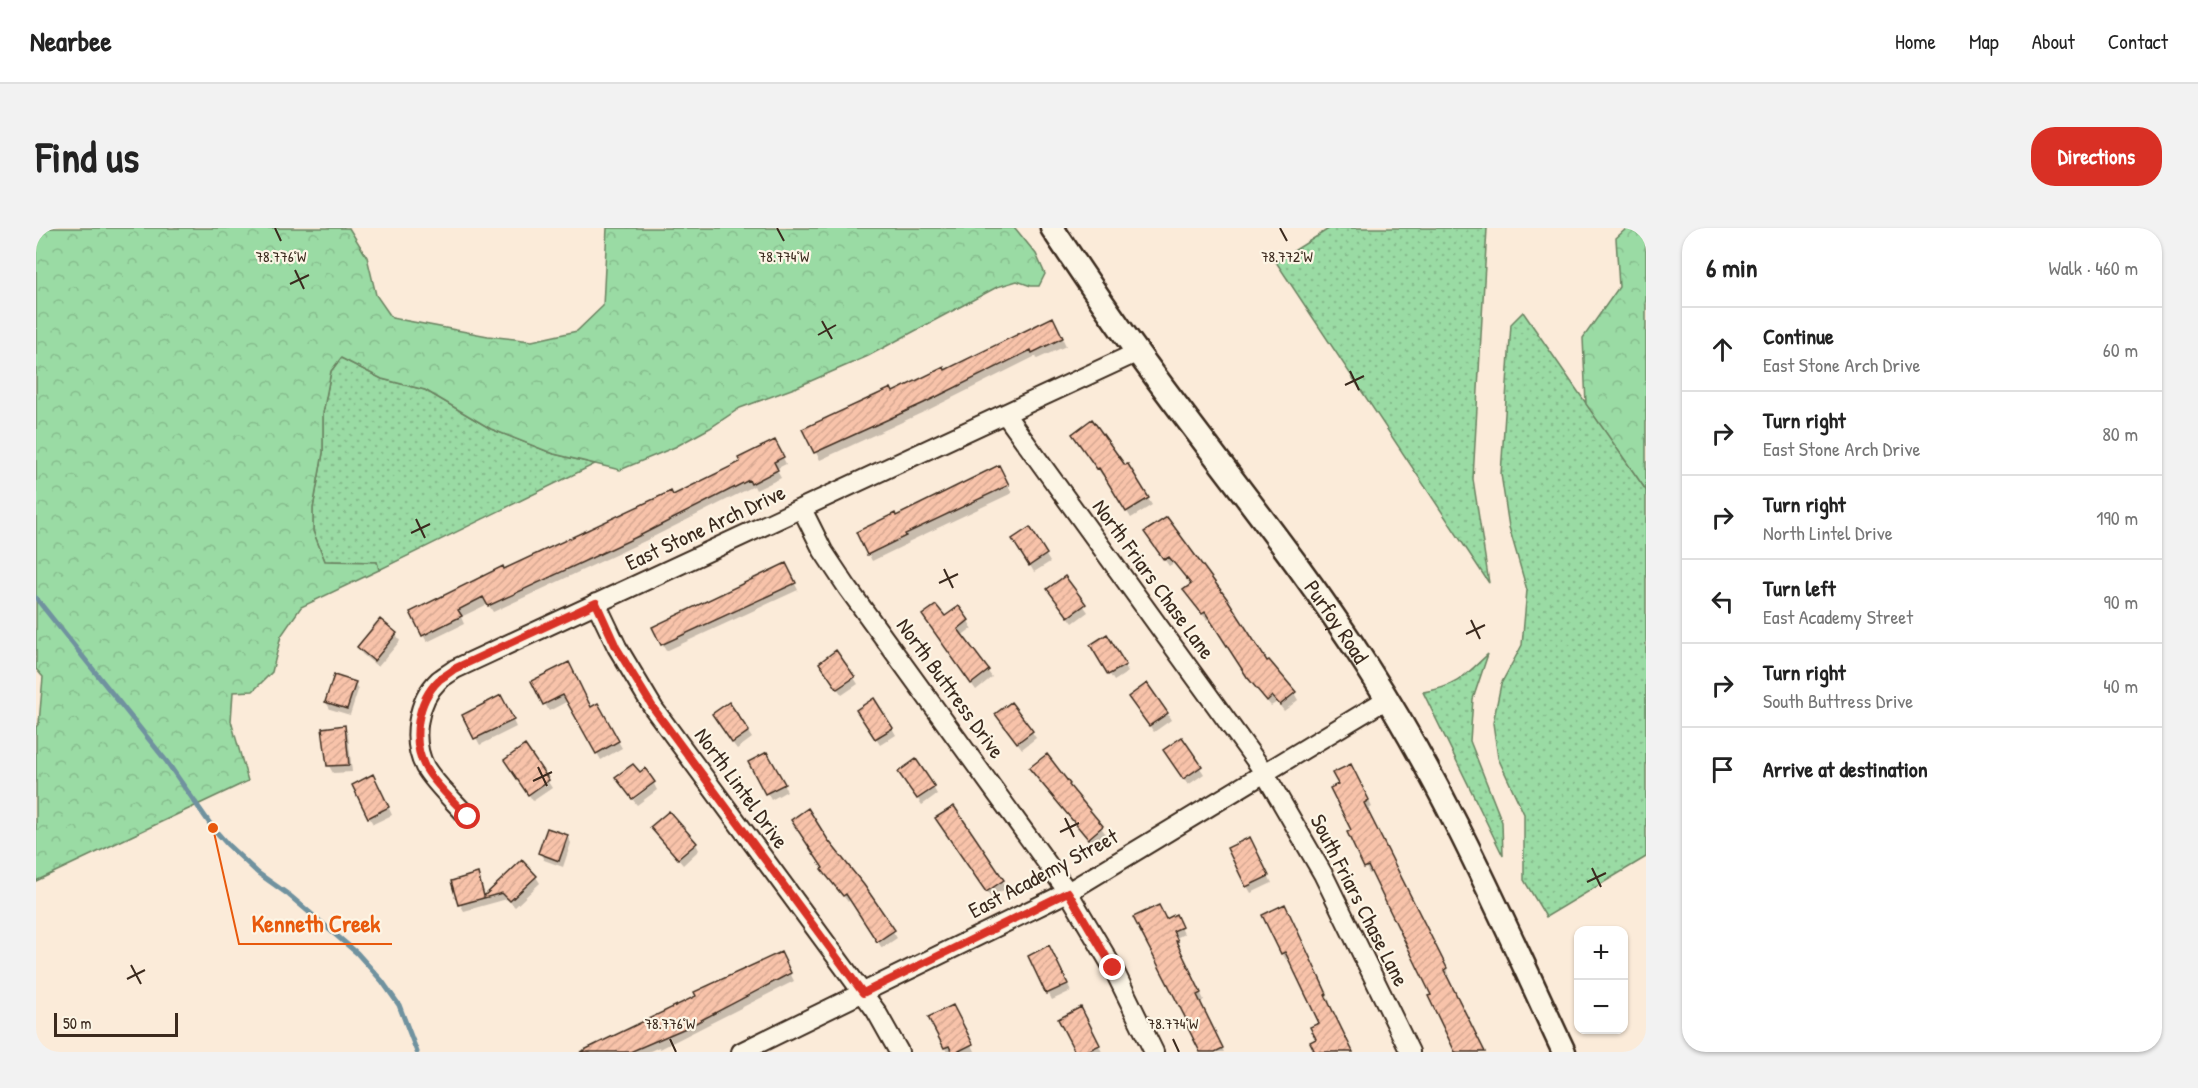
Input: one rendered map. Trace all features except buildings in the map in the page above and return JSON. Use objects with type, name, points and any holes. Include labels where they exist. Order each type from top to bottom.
[{"type":"street","name":"Purfoy Road","points":[[1052,228],[1138,352],[1239,485],[1365,663],[1422,758],[1492,898],[1564,1052]]},
{"type":"street","name":"East Stone Arch Drive","points":[[468,817],[426,769],[418,744],[418,722],[428,696],[438,681],[454,669],[1138,352]]},
{"type":"street","name":"North Friars Chase Lane","points":[[1005,414],[1264,772]]},
{"type":"street","name":"North Buttress Drive","points":[[802,509],[823,551],[848,587],[1068,892],[1113,968],[1154,1052]]},
{"type":"street","name":"North Lintel Drive","points":[[596,603],[616,647],[654,709],[876,1011],[899,1052]]},
{"type":"street","name":"East Academy Street","points":[[741,1052],[1068,892],[1387,699]]},
{"type":"street","name":"South Friars Chase Lane","points":[[1264,772],[1323,874],[1410,1052]]},
{"type":"green space","points":[[36,228],[349,228],[367,257],[376,295],[392,318],[488,336],[532,341],[577,331],[603,306],[607,228],[1015,228],[1036,254],[1045,274],[1039,286],[1017,281],[997,287],[868,356],[797,387],[740,408],[675,447],[620,470],[554,454],[491,429],[425,390],[382,379],[341,358],[331,371],[323,413],[323,453],[313,508],[313,531],[325,561],[377,562],[379,570],[301,607],[281,636],[272,672],[253,691],[233,692],[231,721],[248,781],[36,881],[36,727],[39,723],[43,677],[36,669]]},
{"type":"green space","points":[[1330,228],[1487,228],[1473,479],[1489,583],[1276,262]]},
{"type":"green space","points":[[1627,228],[1646,228],[1646,490],[1586,404],[1583,338],[1619,287],[1616,238]]},
{"type":"green space","points":[[1523,312],[1646,490],[1646,857],[1546,917],[1524,880],[1524,814],[1498,758],[1493,723],[1501,684],[1522,645],[1527,590],[1509,527],[1501,474],[1511,324]]},
{"type":"green space","points":[[341,358],[382,379],[425,390],[491,429],[554,454],[595,464],[379,570],[377,562],[325,561],[313,531],[313,508],[323,453],[323,413],[331,371]]},
{"type":"green space","points":[[1488,654],[1473,699],[1470,741],[1502,822],[1503,856],[1423,692],[1444,687],[1459,680]]},
{"type":"waterway","points":[[36,598],[167,762],[213,828],[228,845],[258,873],[289,895],[357,953],[382,981],[399,1005],[417,1052]]},
{"type":"place","name":"Kenneth Creek","points":[[213,828]]},
{"type":"route","points":[[468,817],[426,769],[421,757],[418,744],[420,713],[428,696],[438,681],[454,669],[596,603],[616,647],[654,709],[863,993],[1068,892],[1113,968]]}]
